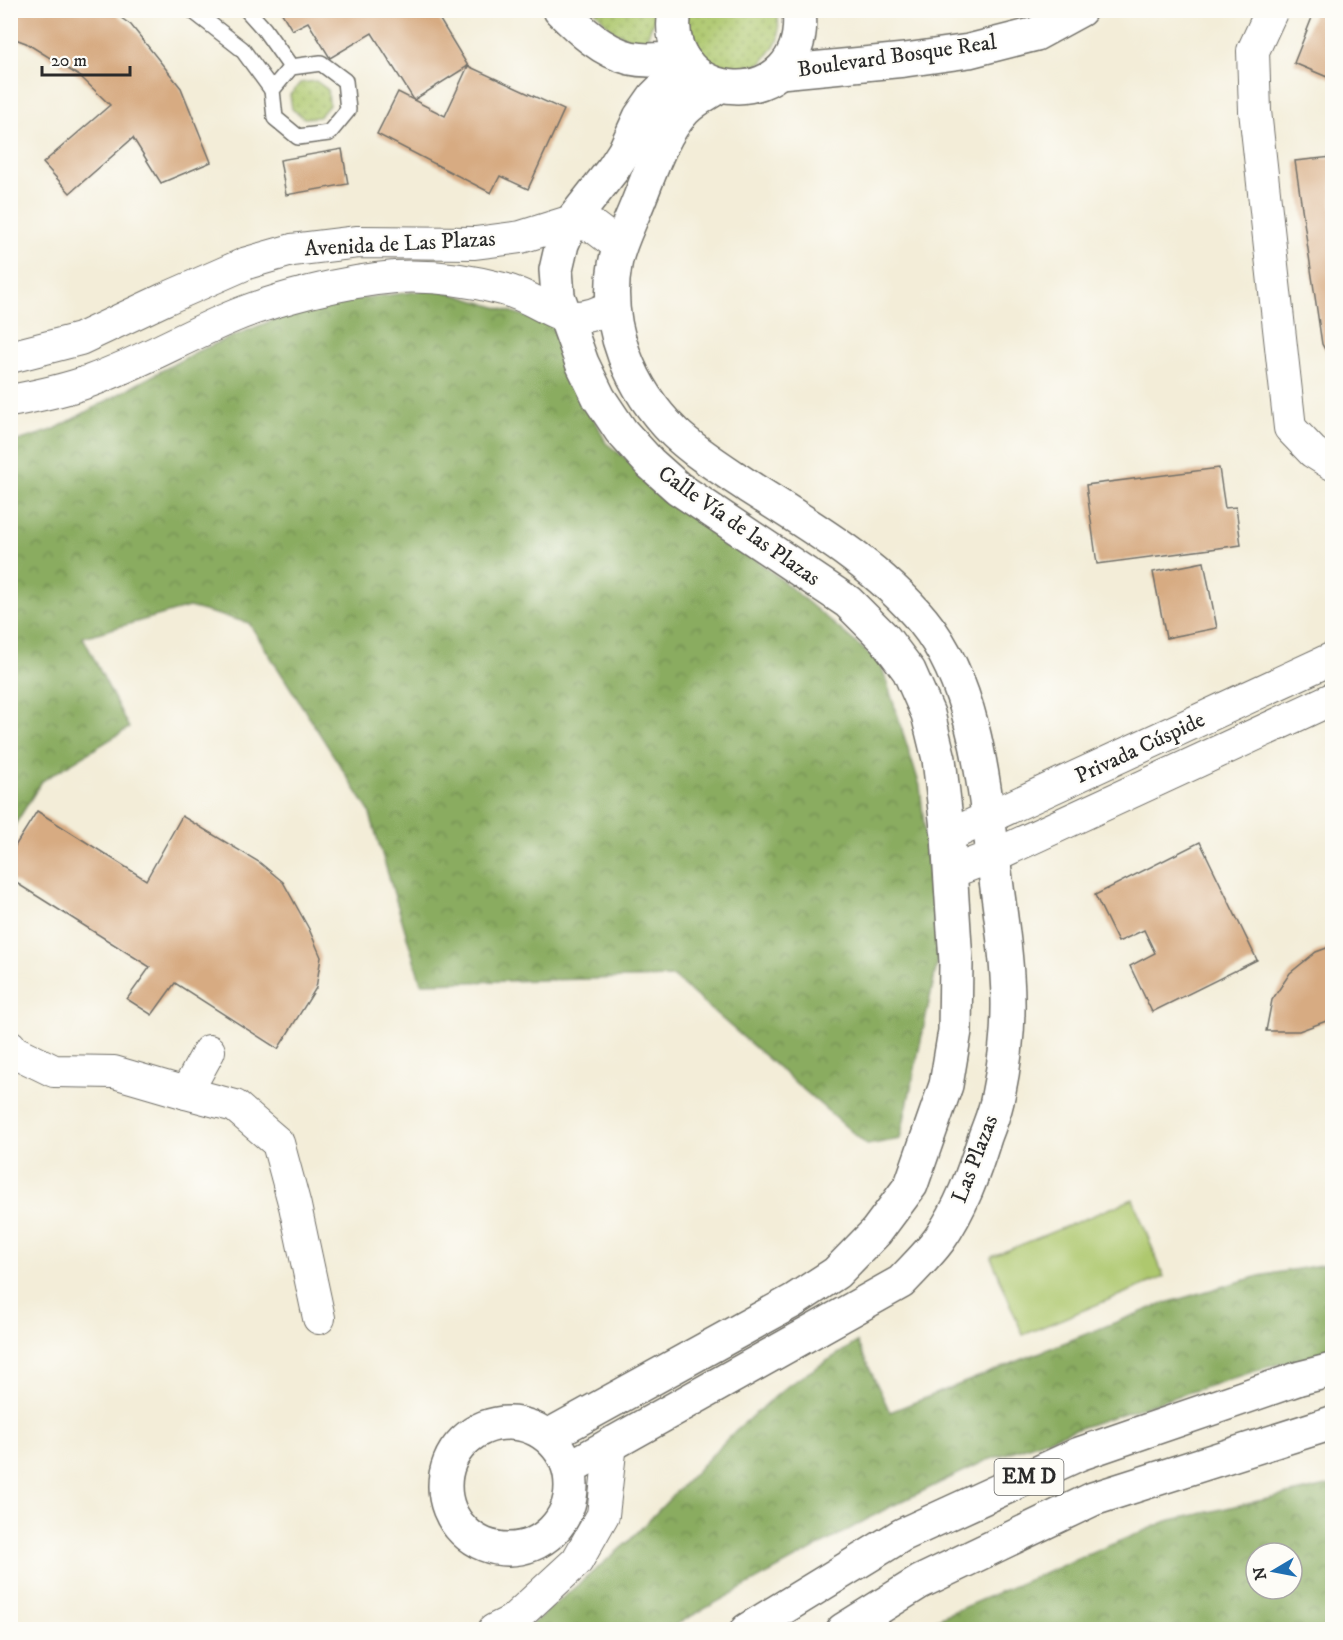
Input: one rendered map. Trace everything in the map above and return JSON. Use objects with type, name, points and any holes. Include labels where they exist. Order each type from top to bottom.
[{"type":"main road","points":[[560,10],[580,30],[604,47],[630,58],[685,61]]},
{"type":"main road","points":[[675,10],[675,40],[685,61],[701,78],[719,86],[735,89],[766,82],[780,72],[791,59],[798,44],[801,27],[799,10]]},
{"type":"main road","name":"Boulevard Bosque Real","points":[[780,72],[905,60],[969,51],[1036,34],[1080,10]]},
{"type":"main road","name":"Calle Vía de las Plazas","points":[[685,61],[654,97],[640,117],[624,152],[613,169],[572,221],[562,244],[556,270],[558,296],[564,316],[582,363],[599,398],[621,431],[650,463],[688,494],[848,602],[885,639],[909,671],[928,714],[939,759],[948,836]]},
{"type":"main road","name":"Calle Vía de las Plazas","points":[[719,86],[696,100],[668,132],[619,246],[614,267],[613,304],[620,344],[633,376],[651,405],[674,432],[706,458],[829,538],[883,579],[924,621],[950,662],[966,707],[979,758],[988,819]]},
{"type":"main road","name":"Las Plazas","points":[[569,1468],[901,1282],[939,1239],[969,1186],[998,1098],[1006,1040],[1007,978],[988,819]]},
{"type":"main road","points":[[548,1436],[793,1301],[837,1273],[876,1232],[911,1185],[946,1086],[955,1031],[956,962],[948,836]]},
{"type":"main road","name":"EM D","points":[[747,1629],[902,1535],[1079,1454],[1300,1378],[1332,1370]]},
{"type":"main road","points":[[509,1422],[530,1425],[548,1436],[561,1450],[569,1468],[572,1490],[569,1508],[549,1536],[519,1549],[498,1549],[478,1542],[461,1529],[450,1512],[444,1491],[446,1469],[455,1450],[469,1434],[488,1425],[509,1422]]},
{"type":"main road","name":"EM D","points":[[843,1629],[920,1582],[1093,1499],[1332,1423]]},
{"type":"street","points":[[1272,10],[1254,51],[1255,111],[1290,428],[1312,452],[1332,464]]},
{"type":"street","points":[[572,221],[594,227],[619,246]]},
{"type":"street","name":"Avenida de Las Plazas","points":[[10,357],[80,339],[165,298],[247,263],[292,250],[358,242],[475,243],[521,237],[572,221]]},
{"type":"street","name":"Avenida de Las Plazas","points":[[10,401],[88,381],[132,364],[230,318],[310,292],[395,277],[445,278],[505,289],[564,316],[592,316],[613,304]]},
{"type":"street","name":"Privada Cúspide","points":[[948,836],[988,819],[1332,653]]},
{"type":"street","name":"Privada Cúspide","points":[[951,872],[993,856],[1332,699]]},
{"type":"street","points":[[10,1046],[11,1050],[54,1071],[114,1072],[235,1106],[278,1143],[295,1206],[319,1318]]},
{"type":"street","points":[[186,1093],[209,1051]]},
{"type":"street","points":[[494,1629],[512,1621],[577,1561],[603,1515],[611,1443]]},
{"type":"lane","points":[[192,10],[242,49],[272,90],[275,118],[298,137],[329,133],[348,110],[345,81],[321,63],[291,67],[272,90]]},
{"type":"lane","points":[[247,10],[264,29],[291,67]]},
{"type":"green space","points":[[683,10],[778,11],[779,39],[762,63],[732,74],[702,67],[682,44]]},
{"type":"green space","points":[[595,11],[657,11],[644,46],[613,31]]},
{"type":"green space","points":[[316,81],[328,90],[329,105],[319,117],[304,118],[292,109],[290,95],[300,83]]},
{"type":"green space","points":[[437,289],[551,324],[606,443],[778,577],[881,664],[920,786],[938,960],[900,1139],[867,1145],[674,977],[421,983],[369,811],[249,623],[189,607],[83,637],[129,728],[42,781],[11,831],[11,443],[53,430],[198,351],[309,305]]},
{"type":"green space","points":[[1133,1199],[1164,1277],[1023,1335],[991,1257]]},
{"type":"green space","points":[[1332,1263],[1332,1351],[1271,1366],[985,1461],[884,1510],[668,1629],[526,1629],[629,1541],[736,1430],[790,1384],[857,1342],[890,1412],[1159,1305],[1259,1276]]},
{"type":"green space","points":[[1332,1485],[1332,1629],[922,1629],[943,1616],[1167,1521]]},
{"type":"building","points":[[10,10],[110,10],[131,25],[181,88],[211,162],[161,183],[133,138],[70,193],[43,163],[110,105],[81,77],[26,43],[10,37]]},
{"type":"building","points":[[280,10],[434,10],[468,66],[414,100],[372,33],[330,58],[308,22],[292,30]]},
{"type":"building","points":[[1315,10],[1332,10],[1332,79],[1294,63]]},
{"type":"building","points":[[468,66],[564,110],[528,189],[500,176],[491,193],[377,134],[398,92],[445,116]]},
{"type":"building","points":[[342,149],[348,184],[286,195],[280,160]]},
{"type":"building","points":[[1332,157],[1332,357],[1322,344],[1295,161]]},
{"type":"building","points":[[1219,468],[1225,508],[1236,507],[1241,545],[1097,564],[1086,485]]},
{"type":"building","points":[[1204,562],[1217,628],[1166,638],[1153,572]]},
{"type":"building","points":[[37,811],[146,880],[182,816],[259,862],[283,882],[309,929],[321,957],[316,988],[278,1049],[175,983],[152,1015],[127,999],[150,967],[10,879],[10,854]]},
{"type":"building","points":[[1200,842],[1257,960],[1152,1012],[1130,966],[1155,953],[1144,930],[1118,942],[1095,895]]},
{"type":"building","points":[[1332,946],[1332,1019],[1299,1031],[1266,1031],[1272,1000],[1290,973],[1316,952]]}]
